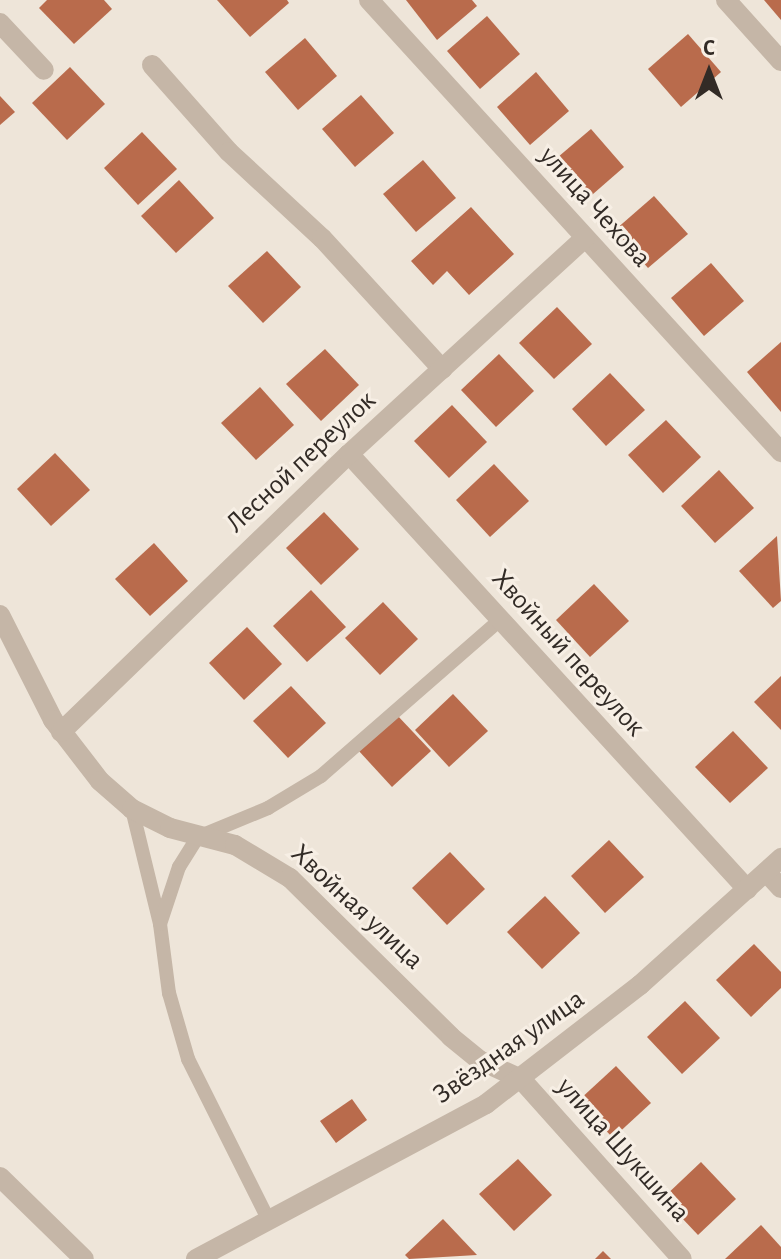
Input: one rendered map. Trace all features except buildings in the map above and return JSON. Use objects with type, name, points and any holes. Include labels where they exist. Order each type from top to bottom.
[{"type":"street","name":"улица Чехова","points":[[369,0],[781,452]]},
{"type":"street","points":[[726,0],[781,61]]},
{"type":"street","points":[[0,23],[44,70]]},
{"type":"street","points":[[152,65],[229,152],[331,246],[442,369]]},
{"type":"street","name":"Лесной переулок","points":[[61,732],[349,454],[585,238]]},
{"type":"street","name":"Хвойный переулок","points":[[349,454],[747,889]]},
{"type":"street","name":"Хвойная улица","points":[[0,615],[61,732],[100,781],[132,809],[198,837],[261,856],[352,935],[451,1037],[479,1060],[521,1079]]},
{"type":"street","points":[[773,865],[781,888]]},
{"type":"street","name":"Звёздная улица","points":[[202,1258],[267,1217],[444,1128],[521,1079],[640,985],[773,865]]},
{"type":"street","name":"улица Шукшина","points":[[521,1079],[682,1259]]},
{"type":"street","points":[[0,1177],[84,1259]]},
{"type":"lane","points":[[160,924],[179,867],[198,837],[268,808],[321,776],[500,620]]},
{"type":"lane","points":[[132,809],[160,924],[169,993],[188,1059],[267,1217]]}]
